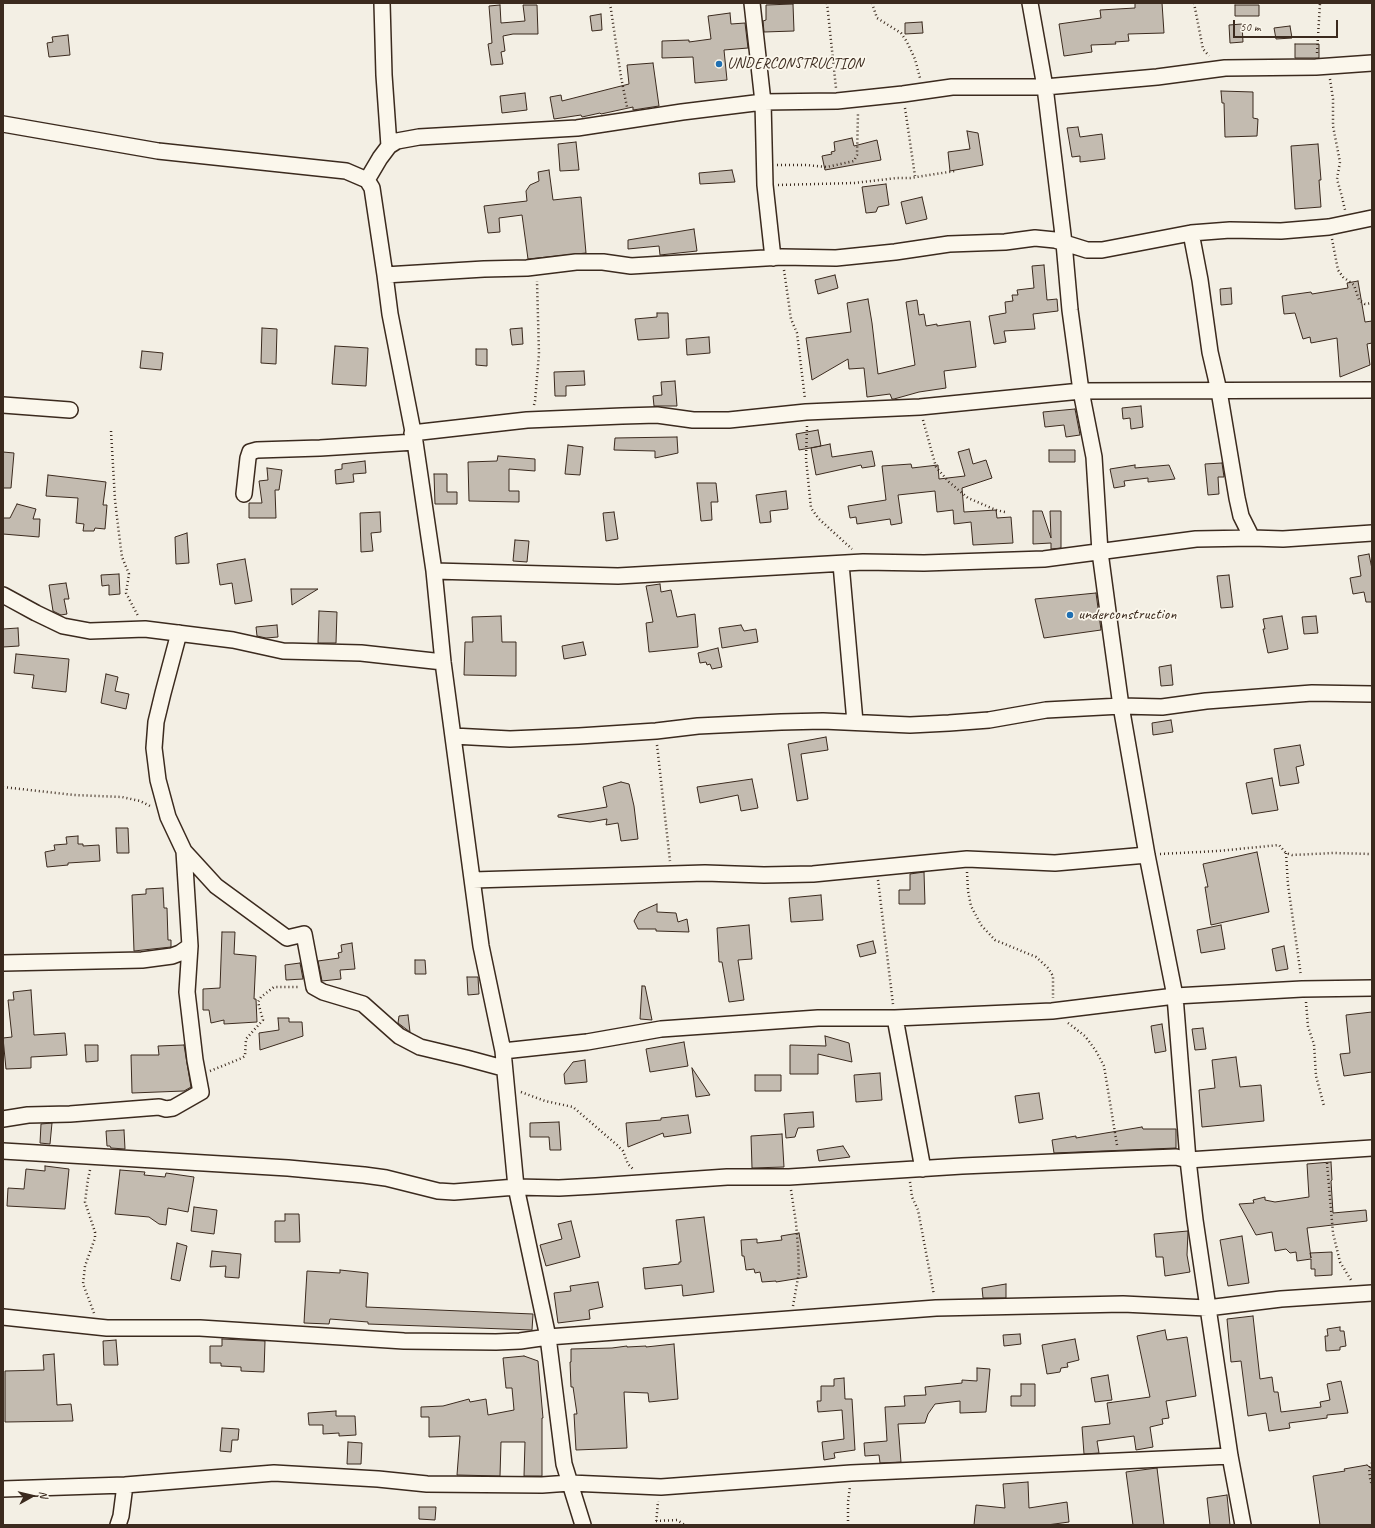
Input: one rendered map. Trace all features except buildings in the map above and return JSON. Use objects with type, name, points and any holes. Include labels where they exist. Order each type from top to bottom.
[{"type":"street","points":[[382,3],[384,75],[390,146]]},
{"type":"street","points":[[1030,3],[1045,87],[1064,243],[1070,310],[1081,391],[1094,457],[1100,552],[1122,706],[1147,855],[1175,996],[1188,1160],[1207,1308],[1230,1456],[1243,1525]]},
{"type":"street","points":[[752,4],[763,102],[765,185],[778,258]]},
{"type":"street","points":[[367,180],[380,158],[396,141],[419,137],[577,128],[682,112],[763,102],[837,101],[952,87],[1045,87],[1157,77],[1220,69],[1322,70],[1372,63]]},
{"type":"street","points":[[3,124],[158,151],[346,171],[367,180],[372,188],[390,314],[413,438],[434,571],[443,662],[481,946],[503,1050],[503,1068],[516,1187],[548,1337],[564,1464],[583,1525]]},
{"type":"street","points":[[385,275],[537,267],[576,262],[603,262],[631,266],[778,258],[836,258],[895,252],[950,244],[1005,242],[1035,238],[1055,240],[1087,250],[1102,250],[1191,233],[1230,230],[1281,231],[1329,227],[1372,218]]},
{"type":"street","points":[[1191,233],[1200,280],[1210,352],[1219,391],[1241,516],[1252,538]]},
{"type":"street","points":[[244,494],[248,458],[250,452],[257,450],[320,448],[413,438],[527,420],[650,415],[693,420],[728,420],[806,412],[920,407],[1081,391],[1372,390]]},
{"type":"street","points":[[3,405],[70,410]]},
{"type":"street","points":[[434,571],[618,576],[863,562],[924,563],[1044,559],[1196,539],[1283,539],[1372,533]]},
{"type":"street","points":[[841,564],[855,722]]},
{"type":"street","points":[[3,595],[63,626],[90,631],[145,629],[233,640],[283,651],[361,653],[443,662]]},
{"type":"street","points":[[179,633],[156,722],[154,748],[158,780],[168,817],[184,851],[216,886],[287,938],[304,934],[314,987],[323,992],[363,1004],[399,1036],[420,1047],[503,1068]]},
{"type":"street","points":[[453,736],[510,739],[579,736],[656,731],[698,726],[780,722],[855,722],[910,725],[989,720],[1046,710],[1122,706],[1162,706],[1312,693],[1372,694]]},
{"type":"street","points":[[3,1120],[28,1115],[70,1114],[159,1107],[166,1109],[173,1108],[201,1092],[187,992],[190,946],[184,851]]},
{"type":"street","points":[[473,880],[705,873],[798,875],[967,859],[1055,863],[1147,855]]},
{"type":"street","points":[[3,963],[142,960],[172,956],[180,953],[190,946]]},
{"type":"street","points":[[503,1050],[587,1042],[661,1029],[818,1018],[895,1018],[1052,1011],[1175,996],[1302,989],[1372,988]]},
{"type":"street","points":[[895,1018],[917,1169]]},
{"type":"street","points":[[3,1151],[272,1167],[364,1175],[386,1178],[438,1191],[454,1192],[516,1187],[559,1188],[727,1176],[789,1177],[962,1166],[1176,1157],[1188,1160],[1372,1148]]},
{"type":"street","points":[[3,1317],[98,1328],[200,1328],[404,1341],[496,1342],[936,1308],[1123,1304],[1207,1308],[1281,1299],[1367,1293]]},
{"type":"street","points":[[3,1489],[125,1485],[274,1473],[427,1484],[570,1484],[661,1487],[851,1473],[1230,1456]]},
{"type":"street","points":[[118,1525],[121,1516],[125,1485]]},
{"type":"path","points":[[610,3],[628,120]]},
{"type":"path","points":[[827,3],[837,101]]},
{"type":"path","points":[[872,3],[877,18],[901,33],[907,42],[924,91]]},
{"type":"path","points":[[1194,3],[1203,49],[1220,69]]},
{"type":"path","points":[[1320,3],[1322,70],[1333,99],[1333,126],[1340,162],[1337,179],[1346,217]]},
{"type":"path","points":[[903,94],[915,176]]},
{"type":"path","points":[[764,165],[806,165],[827,167],[854,162],[857,155],[857,119],[861,98]]},
{"type":"path","points":[[765,185],[854,183],[955,170]]},
{"type":"path","points":[[1329,227],[1338,270],[1343,277],[1354,285],[1359,300],[1365,304],[1372,303]]},
{"type":"path","points":[[778,258],[791,319],[797,333],[803,375],[806,412],[806,459],[811,508],[819,519],[849,545],[863,562]]},
{"type":"path","points":[[527,420],[536,402],[539,323],[537,267]]},
{"type":"path","points":[[920,407],[936,467],[949,482],[968,498],[996,510],[1005,512]]},
{"type":"path","points":[[111,431],[118,526],[122,557],[129,574],[126,593],[145,629]]},
{"type":"path","points":[[656,731],[671,874]]},
{"type":"path","points":[[3,787],[74,795],[122,797],[140,801],[168,817]]},
{"type":"path","points":[[1147,855],[1218,851],[1279,845],[1286,853],[1288,885],[1294,931],[1300,961],[1302,989],[1306,1002],[1308,1027],[1314,1044],[1316,1076],[1324,1106]]},
{"type":"path","points":[[1286,853],[1297,855],[1334,853],[1372,854]]},
{"type":"path","points":[[967,859],[968,891],[971,906],[981,925],[995,940],[1036,957],[1048,968],[1053,976],[1052,1011],[1085,1036],[1104,1066],[1120,1160]]},
{"type":"path","points":[[877,868],[895,1018]]},
{"type":"path","points":[[201,1092],[210,1071],[245,1056],[246,1039],[263,1020],[258,1002],[261,997],[274,987],[314,987]]},
{"type":"path","points":[[505,1086],[545,1102],[573,1107],[623,1151],[628,1164],[656,1182]]},
{"type":"path","points":[[1326,1151],[1330,1181],[1333,1233],[1340,1262],[1367,1293]]},
{"type":"path","points":[[94,1156],[88,1179],[85,1202],[95,1232],[85,1266],[83,1284],[98,1328]]},
{"type":"path","points":[[917,1169],[910,1185],[912,1197],[918,1210],[936,1308]]},
{"type":"path","points":[[789,1177],[796,1223],[799,1272],[790,1319]]},
{"type":"path","points":[[1372,1463],[1369,1468],[1372,1486]]},
{"type":"path","points":[[848,1525],[848,1502],[851,1473]]},
{"type":"path","points":[[656,1525],[656,1509],[661,1487]]},
{"type":"path","points":[[656,1521],[677,1520],[685,1525]]},
{"type":"place","name":"UNDERCONSTRUCTION","points":[[719,64]]},
{"type":"place","name":"underconstruction","points":[[1070,615]]}]
